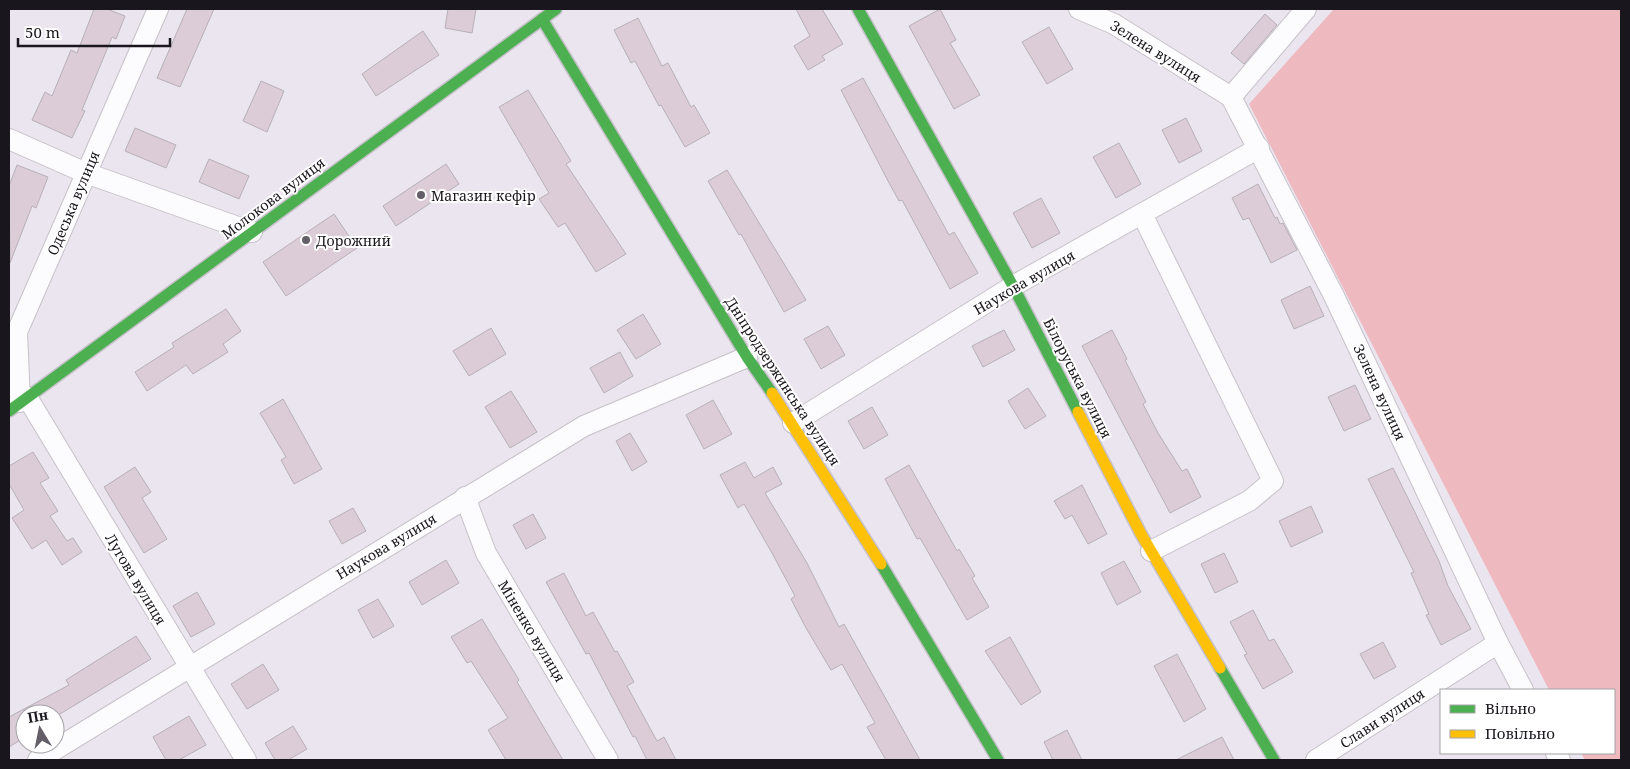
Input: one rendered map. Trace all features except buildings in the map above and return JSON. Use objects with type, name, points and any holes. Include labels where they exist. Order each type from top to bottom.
[{"type":"street","name":"Одеська вулиця","points":[[19,404],[17,332],[158,9]]},
{"type":"street","name":"Молокова вулиця","points":[[19,404],[556,9]]},
{"type":"street","name":"Білоруська вулиця","points":[[858,9],[1013,286],[1151,551],[1274,760]]},
{"type":"street","name":"Зелена вулиця","points":[[1080,9],[1114,24],[1231,97],[1334,296],[1498,643],[1522,689]]},
{"type":"street","points":[[1231,97],[1306,9]]},
{"type":"street","name":"Дніпродзержинська вулиця","points":[[542,18],[747,357],[793,423],[931,645],[998,760]]},
{"type":"street","points":[[9,139],[86,173],[252,232]]},
{"type":"street","name":"Наукова вулиця","points":[[793,423],[1013,286],[1259,148]]},
{"type":"street","points":[[1142,214],[1274,481],[1249,500],[1151,551]]},
{"type":"street","name":"Наукова вулиця","points":[[38,760],[188,666],[584,426],[747,357]]},
{"type":"street","name":"Лугова вулиця","points":[[19,404],[188,666],[246,760]]},
{"type":"street","name":"Міненко вулиця","points":[[465,497],[486,553],[608,760]]},
{"type":"street","name":"Слави вулиця","points":[[1316,760],[1498,643]]},
{"type":"shaded area","points":[[1334,9],[1621,9],[1621,760],[1585,760],[1582,754],[1615,754],[1615,689],[1548,689],[1249,104]]},
{"type":"traffic: fast","points":[[9,411],[556,9]]},
{"type":"traffic: fast","points":[[858,9],[1013,286],[1078,412]]},
{"type":"traffic: fast","points":[[542,19],[747,357],[772,393]]},
{"type":"traffic: fast","points":[[881,564],[998,760]]},
{"type":"traffic: fast","points":[[1220,668],[1274,760]]},
{"type":"traffic: slow","points":[[772,393],[881,564]]},
{"type":"traffic: slow","points":[[1078,412],[1141,534],[1220,668]]},
{"type":"place","name":"Магазин кефір","points":[[421,195]]},
{"type":"place","name":"Дорожний","points":[[306,240]]}]
